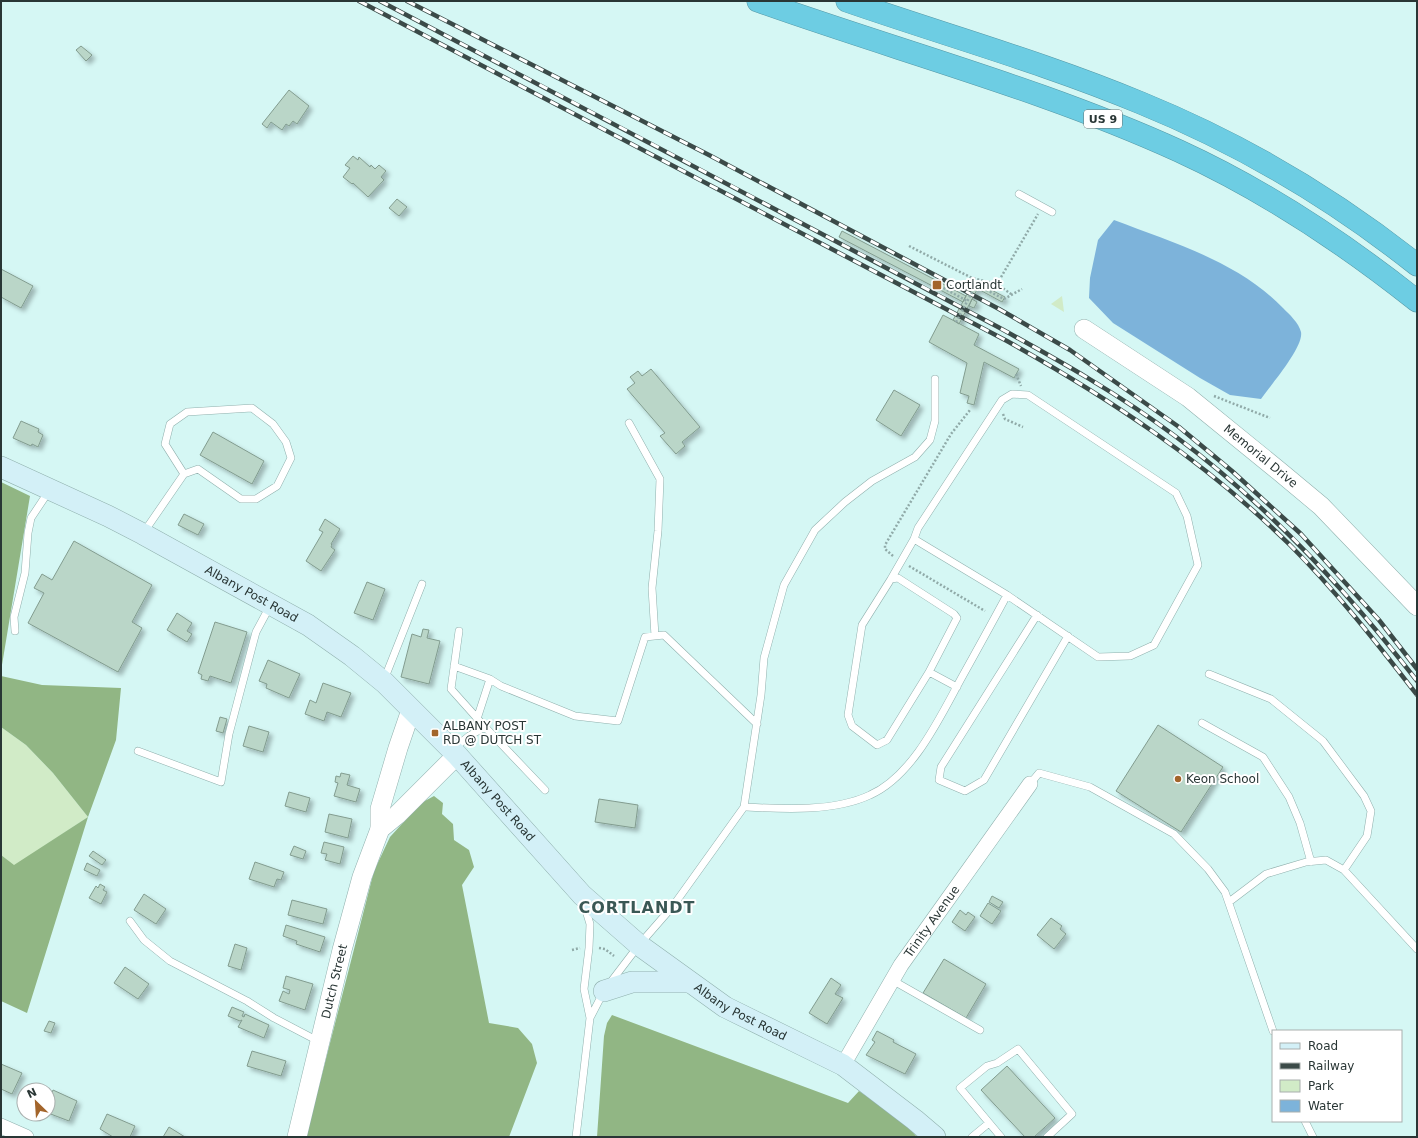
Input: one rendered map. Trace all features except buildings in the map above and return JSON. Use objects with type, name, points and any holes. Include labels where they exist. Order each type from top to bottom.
[{"type":"highway","name":"US 9","points":[[758,1],[1078,110],[1180,152],[1234,180],[1296,216],[1359,257],[1417,301]]},
{"type":"highway","name":"US 9","points":[[847,1],[1088,82],[1142,103],[1192,126],[1249,155],[1305,187],[1357,220],[1417,265]]},
{"type":"main road","name":"Albany Post Road","points":[[1,467],[143,534],[308,625],[352,656],[383,682],[454,753],[582,895],[639,945],[688,982],[725,1007],[843,1065],[935,1137]]},
{"type":"main road","points":[[604,991],[632,982],[688,982]]},
{"type":"street","name":"Memorial Drive","points":[[1084,329],[1188,397],[1279,471],[1321,506],[1417,606]]},
{"type":"street","points":[[380,829],[380,809],[411,710]]},
{"type":"street","points":[[380,829],[397,815],[454,753]]},
{"type":"street","name":"Trinity Avenue","points":[[843,1065],[901,965],[1030,784]]},
{"type":"street","name":"Dutch Street","points":[[297,1137],[362,877],[380,829]]},
{"type":"street","points":[[1,1126],[26,1137]]},
{"type":"lane","points":[[1019,194],[1052,212]]},
{"type":"lane","points":[[590,1018],[604,991],[639,945],[673,906],[744,807],[757,724],[764,658],[784,586],[815,530],[845,502],[872,480],[915,457],[930,440],[935,421],[935,378]]},
{"type":"lane","points":[[891,578],[898,578],[954,614],[957,618],[929,672],[887,740],[877,745],[852,726],[848,716],[862,625],[914,539],[918,528],[1002,400],[1012,394],[1028,395],[1176,494],[1187,516],[1198,565],[1154,645],[1130,656],[1098,656],[1007,595],[914,539]]},
{"type":"lane","points":[[143,534],[161,504],[184,474],[198,469],[241,499],[256,499],[277,486],[291,458],[286,442],[273,424],[252,408],[187,412],[170,424],[165,444],[184,474]]},
{"type":"lane","points":[[629,423],[660,479],[658,531],[652,588],[655,636]]},
{"type":"lane","points":[[15,630],[14,617],[26,573],[28,533],[31,518],[50,489]]},
{"type":"lane","points":[[383,682],[422,584]]},
{"type":"lane","points":[[744,807],[782,809],[838,805],[864,798],[881,789],[899,775],[932,732],[1007,595]]},
{"type":"lane","points":[[138,751],[221,782],[229,734],[256,632],[271,604]]},
{"type":"lane","points":[[1037,615],[941,767],[939,780],[965,791],[984,780],[1068,636]]},
{"type":"lane","points":[[459,631],[451,689],[544,790]]},
{"type":"lane","points":[[454,666],[490,679],[501,686],[575,716],[618,721],[644,637],[664,635],[757,724]]},
{"type":"lane","points":[[929,672],[957,687]]},
{"type":"lane","points":[[1209,674],[1271,699],[1323,741],[1364,796],[1371,811],[1367,836],[1344,870]]},
{"type":"lane","points":[[478,719],[490,679]]},
{"type":"lane","points":[[1202,723],[1262,757],[1289,797],[1300,823],[1311,862]]},
{"type":"lane","points":[[454,753],[469,736],[485,727]]},
{"type":"lane","points":[[1030,784],[1039,773],[1090,787],[1174,834],[1208,869],[1225,892],[1273,1030]]},
{"type":"lane","points":[[1229,902],[1266,874],[1311,862],[1326,860],[1344,870],[1417,949]]},
{"type":"lane","points":[[576,1137],[590,1018],[584,989],[589,948],[590,924],[582,895]]},
{"type":"lane","points":[[130,921],[144,940],[170,961],[247,1001],[280,1022],[320,1042]]},
{"type":"lane","points":[[892,980],[980,1030]]},
{"type":"lane","points":[[1001,1137],[960,1088],[987,1066],[997,1063],[1018,1049],[1072,1114],[1047,1137]]},
{"type":"lane","points":[[1306,1122],[1314,1137]]},
{"type":"lane","points":[[972,1137],[989,1123]]},
{"type":"path","points":[[997,284],[1039,213]]},
{"type":"path","points":[[909,246],[972,278],[997,284],[1011,294]]},
{"type":"path","points":[[956,322],[968,301],[974,284],[972,278]]},
{"type":"path","points":[[974,284],[1004,299],[1022,289]]},
{"type":"path","points":[[940,286],[968,301]]},
{"type":"path","points":[[1016,374],[1022,386]]},
{"type":"path","points":[[1211,395],[1270,418]]},
{"type":"path","points":[[893,556],[885,549],[885,545],[951,434],[970,410]]},
{"type":"path","points":[[1006,419],[1023,427]]},
{"type":"path","points":[[907,565],[985,612]]},
{"type":"path","points":[[596,948],[604,949],[614,956]]},
{"type":"green space","points":[[1062,296],[1064,312],[1051,304]]},
{"type":"green space","points":[[1,482],[30,496],[1,671]]},
{"type":"green space","points":[[1,676],[42,685],[121,688],[116,740],[88,817],[53,773],[26,745],[1,727]]},
{"type":"green space","points":[[1,727],[26,745],[53,773],[88,817],[14,866],[1,855]]},
{"type":"green space","points":[[434,796],[443,803],[442,814],[453,824],[454,840],[469,850],[474,867],[462,885],[489,1023],[518,1028],[532,1044],[537,1063],[509,1137],[306,1137],[374,871],[390,837],[421,803]]},
{"type":"green space","points":[[88,817],[27,1013],[1,1001],[1,855],[14,865]]},
{"type":"green space","points":[[612,1015],[848,1103],[859,1091],[903,1121],[917,1137],[597,1137],[604,1036],[607,1023]]},
{"type":"water","points":[[1114,220],[1204,255],[1225,266],[1246,278],[1265,292],[1294,319],[1301,332],[1301,339],[1286,366],[1261,399],[1230,395],[1200,378],[1113,323],[1089,298],[1090,278],[1098,240]]},
{"type":"railway","points":[[359,1],[1007,341],[1082,385],[1119,409],[1155,433],[1225,486],[1290,545],[1340,599],[1417,695]]},
{"type":"railway","points":[[380,1],[998,327],[1066,365],[1132,406],[1175,436],[1209,463],[1242,490],[1274,520],[1334,581],[1417,681]]},
{"type":"railway","points":[[407,1],[709,155],[999,309],[1070,350],[1179,427],[1232,471],[1301,534],[1379,620],[1417,669]]},
{"type":"place","name":"Cortlandt","points":[[937,285]]},
{"type":"place","name":"ALBANY POST RD @ DUTCH ST","points":[[435,733]]},
{"type":"place","name":"Keon School","points":[[1178,779]]},
{"type":"district","name":"CORTLANDT","points":[[637,907]]}]
